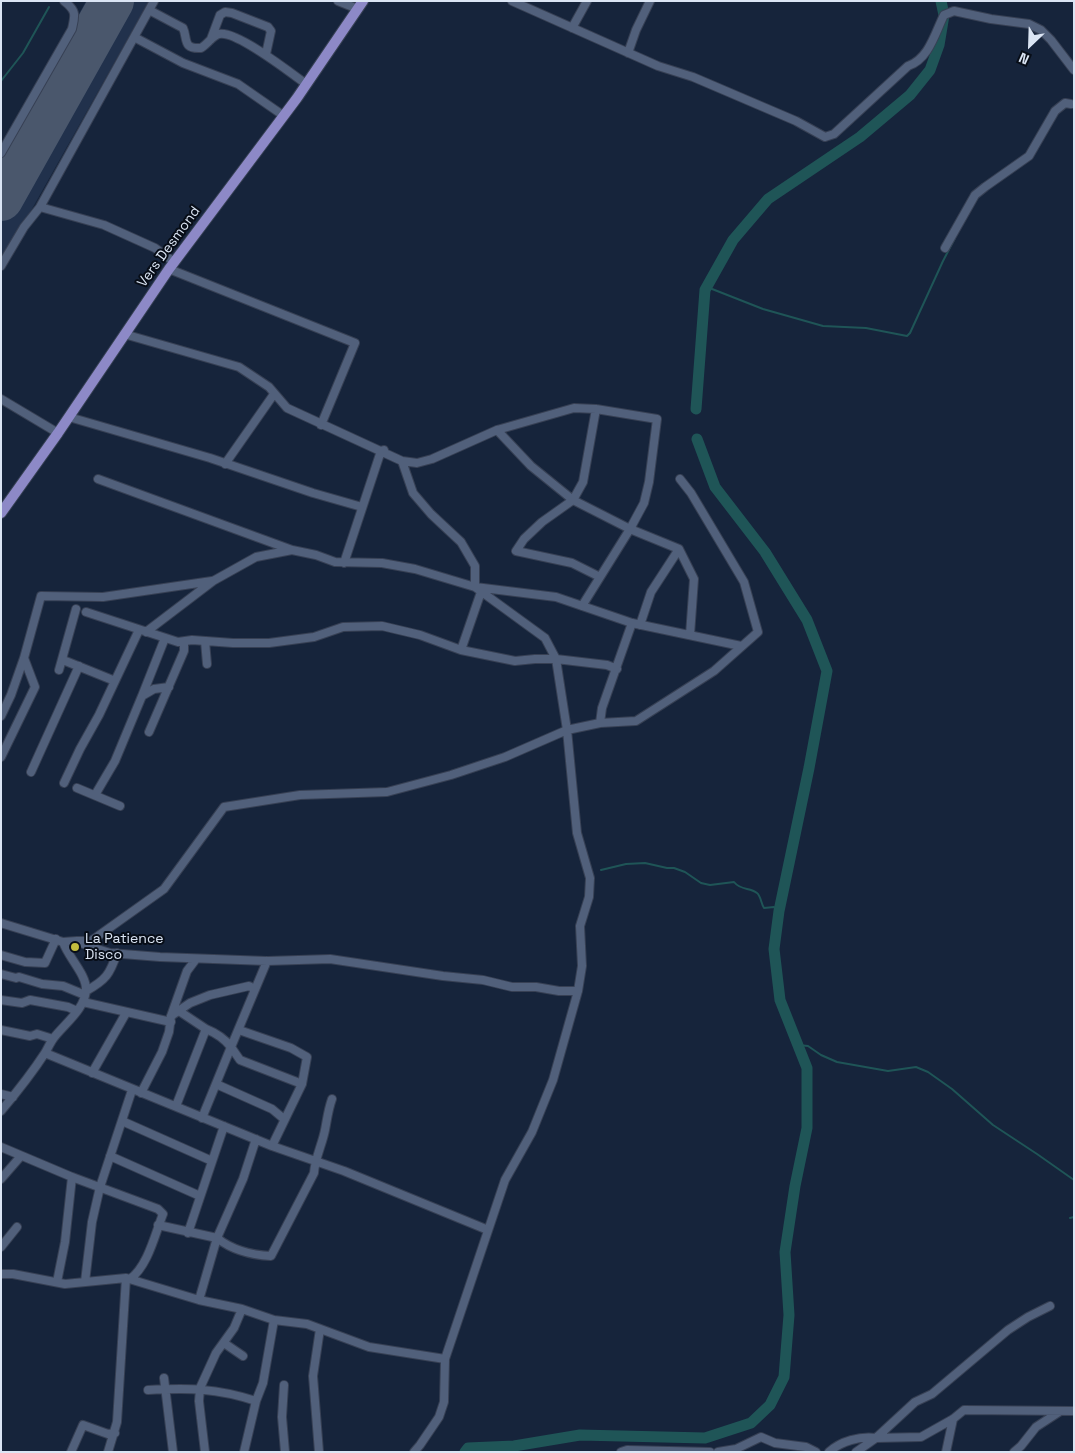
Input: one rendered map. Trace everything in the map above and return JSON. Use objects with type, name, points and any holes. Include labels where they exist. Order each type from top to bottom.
[{"type":"main road","name":"Vers Desmond","points":[[1,512],[58,433],[171,266],[284,116],[360,5]]},
{"type":"street","points":[[1,153],[72,30],[75,16],[73,8],[64,1]]},
{"type":"street","points":[[1,266],[24,227],[40,207],[154,1]]},
{"type":"street","points":[[338,1],[360,5]]},
{"type":"street","points":[[512,1],[658,66],[693,77],[796,121],[825,137],[834,134],[908,66],[915,64],[930,47],[944,15],[954,11],[991,19],[1029,24],[1041,30],[1051,40],[1074,70]]},
{"type":"street","points":[[572,28],[587,1]]},
{"type":"street","points":[[628,53],[636,30],[650,1]]},
{"type":"street","points":[[148,10],[183,28],[185,30],[184,40],[186,44],[201,48],[217,35],[225,34],[266,54],[306,84]]},
{"type":"street","points":[[211,39],[220,15],[225,12],[232,13],[268,27],[271,31],[266,54]]},
{"type":"street","points":[[134,37],[182,63],[238,84],[284,116]]},
{"type":"street","points":[[945,248],[976,195],[984,187],[1029,156],[1055,111],[1065,103],[1073,104]]},
{"type":"street","points":[[40,207],[104,225],[155,248],[171,266],[355,343],[321,425]]},
{"type":"street","points":[[124,334],[239,367],[268,387],[287,408],[321,425],[383,450],[402,461],[416,462],[432,458],[498,430],[574,408],[596,409],[657,419],[649,482],[644,503],[630,530],[582,606]]},
{"type":"street","points":[[225,464],[274,394]]},
{"type":"street","points":[[1,399],[58,433]]},
{"type":"street","points":[[596,409],[583,482],[573,500],[542,522],[516,551],[572,563],[600,577]]},
{"type":"street","points":[[69,417],[362,507]]},
{"type":"street","points":[[498,430],[531,466],[573,500],[630,530],[679,549],[694,579],[690,635]]},
{"type":"street","points":[[344,563],[383,450]]},
{"type":"street","points":[[402,461],[413,493],[431,514],[462,542],[476,566],[478,589],[461,650]]},
{"type":"street","points":[[98,479],[292,550],[316,554],[335,562],[390,564],[415,569],[478,589],[556,597],[636,624],[741,646]]},
{"type":"street","points":[[1,923],[59,940],[91,941],[164,889],[224,807],[300,795],[387,792],[451,775],[505,757],[567,730],[600,724],[636,721],[714,671],[758,632],[744,582],[691,492],[680,479]]},
{"type":"street","points":[[600,724],[602,708],[636,624],[651,592],[679,549]]},
{"type":"street","points":[[64,783],[142,631],[213,580],[256,558],[292,550]]},
{"type":"street","points":[[1,716],[11,695],[24,658],[41,596],[103,597],[213,580]]},
{"type":"street","points":[[414,1452],[439,1417],[444,1402],[445,1359],[488,1230],[505,1180],[532,1132],[553,1080],[578,991],[582,966],[580,926],[588,897],[590,878],[577,833],[567,730],[556,659],[545,638],[478,589]]},
{"type":"street","points":[[59,670],[76,609]]},
{"type":"street","points":[[86,612],[178,642],[269,643],[314,637],[343,626],[382,626],[420,635],[461,650],[515,661],[535,658],[556,659],[607,664],[617,669]]},
{"type":"street","points":[[95,795],[115,762],[165,638]]},
{"type":"street","points":[[205,641],[207,664]]},
{"type":"street","points":[[149,732],[184,651],[184,642]]},
{"type":"street","points":[[1,757],[35,687],[24,658]]},
{"type":"street","points":[[63,660],[115,681]]},
{"type":"street","points":[[31,772],[79,666]]},
{"type":"street","points":[[142,696],[154,689],[169,687]]},
{"type":"street","points":[[77,788],[120,806]]},
{"type":"street","points":[[1,955],[25,962],[45,964],[59,940]]},
{"type":"street","points":[[59,940],[85,981],[85,996]]},
{"type":"street","points":[[77,941],[88,946],[117,953],[196,959],[267,961],[330,959],[443,976],[484,980],[512,988],[536,987],[559,992],[578,991]]},
{"type":"street","points":[[1,1111],[45,1053],[53,1039],[77,1011],[85,996],[111,972],[117,953]]},
{"type":"street","points":[[141,1093],[162,1052],[187,971],[196,959]]},
{"type":"street","points":[[202,1118],[267,961]]},
{"type":"street","points":[[19,977],[25,962]]},
{"type":"street","points":[[1,974],[42,984],[63,986],[126,1013],[171,1019]]},
{"type":"street","points":[[171,1019],[190,1003],[210,995],[249,986],[255,989]]},
{"type":"street","points":[[1,1000],[22,1003],[30,1000],[68,1007],[77,1011]]},
{"type":"street","points":[[179,1011],[206,1029],[223,1037],[240,1060],[302,1084]]},
{"type":"street","points":[[92,1073],[126,1013]]},
{"type":"street","points":[[176,1106],[206,1029]]},
{"type":"street","points":[[1,1030],[30,1036],[37,1034],[53,1039]]},
{"type":"street","points":[[238,1030],[290,1048],[307,1057],[302,1084],[272,1146]]},
{"type":"street","points":[[45,1053],[272,1146],[344,1171],[488,1230]]},
{"type":"street","points":[[216,1084],[272,1109],[284,1119]]},
{"type":"street","points":[[85,1282],[92,1222],[100,1187],[132,1090]]},
{"type":"street","points":[[1,1094],[13,1097]]},
{"type":"street","points":[[158,1225],[217,1238],[228,1246],[246,1252],[271,1256],[314,1173],[315,1161],[325,1131],[332,1099]]},
{"type":"street","points":[[122,1121],[212,1161]]},
{"type":"street","points":[[188,1233],[224,1126]]},
{"type":"street","points":[[200,1300],[217,1238],[243,1179],[256,1139]]},
{"type":"street","points":[[1,1147],[72,1177],[158,1209],[163,1214],[143,1264],[137,1274],[128,1278],[65,1284],[13,1274],[1,1274]]},
{"type":"street","points":[[1,1179],[21,1156]]},
{"type":"street","points":[[110,1156],[200,1196]]},
{"type":"street","points":[[57,1282],[65,1242],[72,1177]]},
{"type":"street","points":[[1,1247],[17,1227]]},
{"type":"street","points":[[128,1278],[200,1300],[242,1309],[274,1320],[307,1324],[370,1347],[445,1359]]},
{"type":"street","points":[[108,1452],[115,1433],[120,1394],[128,1278]]},
{"type":"street","points":[[856,1452],[875,1438],[915,1402],[932,1394],[1008,1330],[1050,1306]]},
{"type":"street","points":[[205,1452],[199,1401],[200,1388],[216,1353],[234,1328],[242,1309]]},
{"type":"street","points":[[244,1452],[256,1401],[263,1382],[274,1320]]},
{"type":"street","points":[[319,1452],[313,1376],[320,1329]]},
{"type":"street","points":[[224,1343],[243,1356]]},
{"type":"street","points":[[164,1378],[173,1452]]},
{"type":"street","points":[[284,1385],[282,1417],[285,1452]]},
{"type":"street","points":[[148,1390],[200,1388],[256,1401]]},
{"type":"street","points":[[829,1452],[836,1446],[865,1437],[921,1437],[953,1419],[964,1410],[1074,1412]]},
{"type":"street","points":[[1014,1452],[1036,1427],[1059,1412]]},
{"type":"street","points":[[946,1452],[953,1419]]},
{"type":"street","points":[[71,1452],[83,1425],[108,1434],[115,1433]]},
{"type":"street","points":[[718,1452],[736,1450],[761,1438],[775,1443],[806,1447],[816,1452]]},
{"type":"street","points":[[869,1452],[875,1438]]},
{"type":"street","points":[[775,1443],[776,1452]]},
{"type":"street","points":[[621,1452],[627,1450],[710,1452]]},
{"type":"shaded area","points":[[86,1],[149,1],[1,264],[1,154]]},
{"type":"waterway","points":[[696,409],[705,290],[733,240],[768,199],[860,137],[910,95],[930,70],[939,45],[944,15],[941,1]]},
{"type":"waterway","points":[[1,81],[23,53],[49,7]]},
{"type":"waterway","points":[[707,287],[763,309],[823,326],[866,328],[907,336],[955,238]]},
{"type":"waterway","points":[[465,1452],[468,1448],[514,1446],[580,1435],[705,1438],[751,1423],[770,1405],[784,1377],[789,1315],[785,1252],[795,1186],[807,1128],[807,1068],[780,1000],[774,949],[779,911],[827,671],[807,620],[765,552],[715,487],[697,439]]},
{"type":"waterway","points":[[601,870],[626,864],[645,863],[674,868],[685,872],[701,883],[710,885],[734,882],[740,887],[757,893],[764,908],[774,907],[779,911]]},
{"type":"waterway","points":[[798,1045],[808,1046],[821,1055],[837,1062],[888,1071],[916,1067],[928,1072],[952,1089],[993,1125],[1074,1180]]},
{"type":"waterway","points":[[1070,1218],[1074,1217]]},
{"type":"runway","points":[[1,199],[112,1]]},
{"type":"place","name":"La Patience Disco","points":[[75,947]]}]
